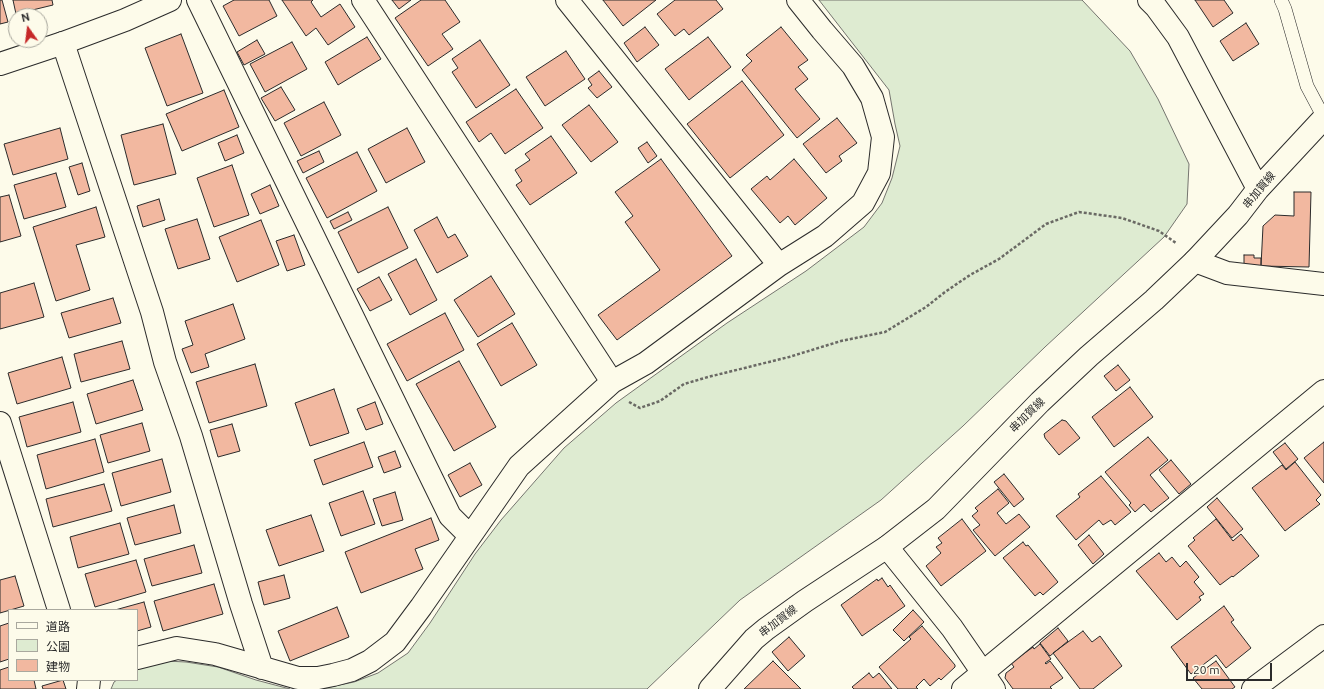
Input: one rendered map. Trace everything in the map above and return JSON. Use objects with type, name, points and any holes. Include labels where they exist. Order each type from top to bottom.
[{"type":"street","points":[[0,64],[125,20],[170,0]]},
{"type":"street","points":[[198,0],[450,516],[470,536]]},
{"type":"street","points":[[363,0],[612,382]]},
{"type":"street","points":[[568,0],[779,265]]},
{"type":"street","points":[[138,658],[177,648],[216,654],[298,678],[318,678],[334,675],[352,670],[370,661],[395,642],[518,466],[612,382],[646,362],[779,265],[826,236],[863,203],[879,173],[883,137],[872,98],[853,66],[798,0]]},
{"type":"street","points":[[1149,0],[1178,37],[1258,189]]},
{"type":"street","points":[[63,43],[152,312],[165,362],[191,436],[241,604],[262,668]]},
{"type":"street","name":"串加賀線","points":[[710,689],[749,645],[766,629],[805,601],[887,547],[936,509],[1040,402],[1089,356],[1154,300],[1195,261],[1233,220],[1258,189],[1324,118]]},
{"type":"street","points":[[1195,261],[1227,273],[1324,284]]},
{"type":"street","points":[[963,689],[988,681],[1324,391]]},
{"type":"street","points":[[0,423],[59,609]]},
{"type":"street","points":[[887,547],[952,628],[988,681]]},
{"type":"street","points":[[1253,689],[1324,636]]},
{"type":"lane","points":[[1281,0],[1285,9],[1307,86],[1324,118]]},
{"type":"path","points":[[612,382],[630,403],[640,408],[660,400],[684,384],[884,332],[926,307],[970,275],[999,259],[1046,224],[1079,212],[1122,218],[1159,231],[1180,246],[1195,261]]},
{"type":"green space","points":[[819,0],[1082,0],[1130,51],[1158,99],[1189,164],[1187,204],[1164,237],[1045,347],[963,426],[881,500],[740,600],[647,689],[321,689],[354,682],[378,673],[408,653],[430,623],[475,554],[501,520],[564,448],[616,403],[727,323],[806,271],[864,227],[882,203],[892,178],[900,146],[889,90]]},
{"type":"green space","points":[[166,661],[186,662],[218,667],[256,680],[290,689],[111,689],[116,681],[138,681],[138,669],[141,667]]},
{"type":"building","points":[[0,0],[2,0],[8,22],[0,24]]},
{"type":"building","points":[[13,0],[52,0],[53,5],[41,8],[15,8]]},
{"type":"building","points":[[234,0],[269,0],[277,16],[239,36],[223,6]]},
{"type":"building","points":[[282,0],[313,0],[311,2],[321,17],[340,4],[355,27],[328,45],[316,28],[306,36]]},
{"type":"building","points":[[392,0],[411,0],[399,9]]},
{"type":"building","points":[[421,0],[445,0],[460,22],[442,34],[453,49],[428,66],[395,18]]},
{"type":"building","points":[[603,0],[656,0],[623,26]]},
{"type":"building","points":[[675,0],[716,0],[723,9],[689,35],[684,29],[675,36],[657,14]]},
{"type":"building","points":[[1195,0],[1224,0],[1233,13],[1213,27]]},
{"type":"building","points":[[1246,23],[1259,44],[1233,61],[1220,41]]},
{"type":"building","points":[[645,27],[659,45],[637,62],[624,43]]},
{"type":"building","points":[[781,27],[808,60],[798,67],[808,79],[795,89],[820,119],[797,138],[742,70],[752,61],[746,55]]},
{"type":"building","points":[[181,34],[203,93],[167,106],[145,48]]},
{"type":"building","points":[[367,37],[381,59],[338,85],[325,62]]},
{"type":"building","points":[[708,37],[731,67],[689,100],[665,69]]},
{"type":"building","points":[[257,40],[265,54],[244,65],[237,52]]},
{"type":"building","points":[[480,40],[510,85],[476,108],[452,72],[458,68],[452,59]]},
{"type":"building","points":[[292,42],[307,69],[265,92],[250,64]]},
{"type":"building","points":[[566,51],[585,79],[545,106],[526,77]]},
{"type":"building","points":[[599,71],[612,87],[597,98],[588,88],[592,85],[588,79]]},
{"type":"building","points":[[742,81],[784,135],[730,178],[687,124]]},
{"type":"building","points":[[281,87],[295,110],[275,121],[261,98]]},
{"type":"building","points":[[516,89],[543,128],[505,154],[491,133],[479,142],[466,122]]},
{"type":"building","points":[[224,90],[239,127],[182,151],[166,114]]},
{"type":"building","points":[[324,102],[341,135],[301,156],[284,123]]},
{"type":"building","points":[[589,105],[618,142],[591,162],[562,125]]},
{"type":"building","points":[[837,118],[857,143],[839,156],[842,161],[826,173],[803,144]]},
{"type":"building","points":[[163,124],[176,174],[134,185],[121,135]]},
{"type":"building","points":[[60,128],[68,159],[13,175],[4,144]]},
{"type":"building","points":[[407,128],[425,162],[386,183],[368,149]]},
{"type":"building","points":[[237,135],[244,153],[225,161],[218,143]]},
{"type":"building","points":[[551,136],[577,173],[530,205],[516,185],[522,181],[515,170],[530,160],[525,154]]},
{"type":"building","points":[[647,142],[657,156],[648,163],[638,148]]},
{"type":"building","points":[[319,151],[324,162],[303,173],[297,161]]},
{"type":"building","points":[[357,152],[377,191],[327,218],[306,178]]},
{"type":"building","points":[[661,159],[732,256],[617,340],[598,315],[660,270],[625,222],[633,216],[615,192]]},
{"type":"building","points":[[794,159],[827,198],[795,225],[788,216],[780,223],[751,189],[767,176],[770,180]]},
{"type":"building","points":[[82,163],[90,191],[78,195],[69,167]]},
{"type":"building","points":[[232,165],[249,215],[214,227],[197,178]]},
{"type":"building","points":[[56,173],[66,207],[24,219],[14,185]]},
{"type":"building","points":[[270,185],[279,206],[260,214],[251,194]]},
{"type":"building","points":[[1294,192],[1311,192],[1309,267],[1261,266],[1263,226],[1275,215],[1294,216]]},
{"type":"building","points":[[9,195],[21,236],[0,242],[0,197]]},
{"type":"building","points":[[159,199],[165,220],[143,227],[137,206]]},
{"type":"building","points":[[96,207],[105,237],[76,245],[90,290],[56,301],[33,227]]},
{"type":"building","points":[[388,207],[408,248],[358,273],[338,232]]},
{"type":"building","points":[[348,212],[352,220],[334,229],[330,221]]},
{"type":"building","points":[[437,217],[448,238],[455,234],[468,256],[437,273],[414,230]]},
{"type":"building","points":[[197,219],[210,259],[178,269],[165,229]]},
{"type":"building","points":[[261,220],[279,265],[237,282],[219,237]]},
{"type":"building","points":[[294,235],[305,265],[287,271],[276,241]]},
{"type":"building","points":[[1244,255],[1254,255],[1254,258],[1261,258],[1261,272],[1244,272]]},
{"type":"building","points":[[416,259],[437,300],[410,315],[388,274]]},
{"type":"building","points":[[491,276],[515,314],[478,337],[454,300]]},
{"type":"building","points":[[379,277],[392,300],[370,311],[357,289]]},
{"type":"building","points":[[34,283],[44,317],[0,329],[0,293]]},
{"type":"building","points":[[113,298],[121,323],[69,338],[61,313]]},
{"type":"building","points":[[233,304],[245,339],[205,354],[209,367],[191,373],[182,349],[193,345],[185,321]]},
{"type":"building","points":[[445,313],[464,350],[407,381],[387,344]]},
{"type":"building","points":[[512,323],[537,365],[501,386],[477,344]]},
{"type":"building","points":[[122,341],[130,369],[81,382],[74,354]]},
{"type":"building","points":[[62,357],[71,388],[17,404],[8,373]]},
{"type":"building","points":[[459,361],[496,427],[454,451],[416,384]]},
{"type":"building","points":[[255,364],[267,406],[209,423],[196,382]]},
{"type":"building","points":[[1118,365],[1130,380],[1116,391],[1104,376]]},
{"type":"building","points":[[133,380],[143,410],[96,424],[87,394]]},
{"type":"building","points":[[1130,387],[1153,417],[1114,447],[1092,417]]},
{"type":"building","points":[[334,389],[349,433],[310,446],[295,403]]},
{"type":"building","points":[[73,402],[81,432],[27,447],[19,417]]},
{"type":"building","points":[[375,402],[383,424],[366,430],[357,409]]},
{"type":"building","points":[[1062,420],[1066,421],[1080,438],[1059,455],[1045,438],[1044,434]]},
{"type":"building","points":[[142,423],[150,451],[108,463],[100,435]]},
{"type":"building","points":[[232,424],[240,451],[218,457],[210,430]]},
{"type":"building","points":[[1148,437],[1168,460],[1150,475],[1169,498],[1151,512],[1144,504],[1135,512],[1129,505],[1131,503],[1105,472]]},
{"type":"building","points":[[95,439],[104,472],[46,489],[37,455]]},
{"type":"building","points":[[364,442],[373,467],[323,485],[314,460]]},
{"type":"building","points":[[1324,442],[1324,483],[1304,458]]},
{"type":"building","points":[[1285,443],[1298,459],[1286,469],[1273,452]]},
{"type":"building","points":[[395,451],[401,467],[384,473],[378,457]]},
{"type":"building","points":[[162,459],[171,492],[121,506],[112,473]]},
{"type":"building","points":[[1171,460],[1191,484],[1179,494],[1159,470]]},
{"type":"building","points":[[1295,462],[1321,495],[1316,500],[1320,504],[1285,531],[1252,488],[1282,465],[1286,470]]},
{"type":"building","points":[[470,463],[482,485],[460,497],[448,475]]},
{"type":"building","points":[[1004,474],[1024,499],[1014,507],[994,482]]},
{"type":"building","points":[[1101,476],[1131,512],[1115,525],[1111,520],[1103,525],[1099,520],[1076,540],[1056,516],[1080,497],[1078,494]]},
{"type":"building","points":[[104,484],[112,511],[53,527],[46,499]]},
{"type":"building","points":[[998,489],[1009,503],[997,513],[1006,524],[1019,514],[1030,527],[995,556],[973,530],[980,525],[972,516],[978,511],[975,508]]},
{"type":"building","points":[[363,491],[375,524],[341,536],[329,503]]},
{"type":"building","points":[[395,492],[403,520],[382,526],[373,499]]},
{"type":"building","points":[[1217,498],[1243,529],[1232,538],[1207,507]]},
{"type":"building","points":[[174,505],[181,533],[135,545],[127,518]]},
{"type":"building","points":[[311,515],[324,551],[279,566],[266,530]]},
{"type":"building","points":[[431,518],[439,540],[415,549],[423,569],[361,593],[345,552]]},
{"type":"building","points":[[962,519],[986,551],[941,586],[926,566],[941,553],[936,547],[942,543],[938,538]]},
{"type":"building","points":[[1216,519],[1233,541],[1241,534],[1259,556],[1233,577],[1232,576],[1220,585],[1188,546],[1195,540],[1193,538]]},
{"type":"building","points":[[120,523],[129,554],[78,568],[70,537]]},
{"type":"building","points":[[1089,535],[1104,554],[1093,564],[1078,545]]},
{"type":"building","points":[[1023,542],[1026,546],[1028,545],[1058,582],[1043,595],[1040,592],[1035,596],[1003,558]]},
{"type":"building","points":[[194,545],[202,573],[152,586],[144,559]]},
{"type":"building","points":[[1159,553],[1166,562],[1172,557],[1180,567],[1186,561],[1199,577],[1194,582],[1204,594],[1199,597],[1201,600],[1177,620],[1136,571]]},
{"type":"building","points":[[136,560],[146,592],[95,607],[85,574]]},
{"type":"building","points":[[284,575],[290,598],[264,605],[258,582]]},
{"type":"building","points":[[15,576],[24,606],[8,609],[8,611],[0,613],[0,580]]},
{"type":"building","points":[[882,578],[888,587],[890,585],[905,606],[862,636],[841,605],[877,579],[878,581]]},
{"type":"building","points":[[214,584],[223,614],[163,631],[154,601]]},
{"type":"building","points":[[144,602],[151,627],[138,631],[138,609],[119,609]]},
{"type":"building","points":[[1224,606],[1234,620],[1231,622],[1251,648],[1226,668],[1216,655],[1191,674],[1171,647]]},
{"type":"building","points":[[337,607],[349,637],[290,661],[278,631]]},
{"type":"building","points":[[913,610],[924,622],[904,641],[893,630]]},
{"type":"building","points":[[8,623],[8,659],[0,662],[0,626]]},
{"type":"building","points":[[922,626],[955,665],[955,667],[941,680],[939,678],[930,686],[924,679],[916,687],[918,689],[898,689],[879,667],[911,639],[909,637]]},
{"type":"building","points":[[1058,628],[1068,641],[1050,656],[1040,643]]},
{"type":"building","points":[[1083,631],[1092,642],[1100,636],[1122,666],[1093,689],[1080,689],[1053,653]]},
{"type":"building","points":[[789,637],[805,656],[788,671],[772,652]]},
{"type":"building","points":[[1040,644],[1051,659],[1045,663],[1046,664],[1050,661],[1063,678],[1050,687],[1052,689],[1013,689],[1005,678],[1006,673],[1014,667],[1011,663],[1033,647],[1034,649]]},
{"type":"building","points":[[773,661],[801,689],[744,689]]},
{"type":"building","points":[[1216,661],[1235,687],[1232,689],[1202,689],[1193,678]]},
{"type":"building","points":[[8,667],[8,681],[34,681],[36,689],[0,689],[0,670]]},
{"type":"building","points":[[869,673],[873,678],[879,673],[892,689],[854,689],[852,687]]},
{"type":"building","points":[[63,681],[66,689],[43,689],[42,686]]}]
